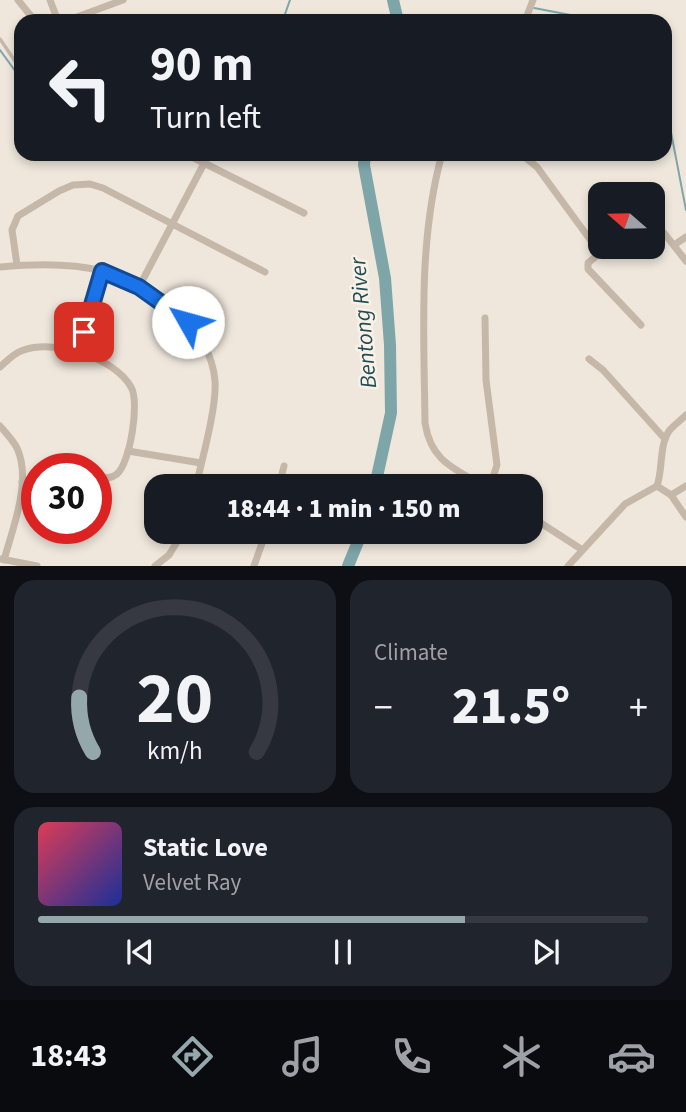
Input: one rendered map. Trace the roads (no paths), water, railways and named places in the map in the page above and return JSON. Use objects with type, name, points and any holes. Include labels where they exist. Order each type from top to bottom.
[{"type":"street","points":[[18,0],[29,14]]},
{"type":"street","points":[[85,14],[123,0]]},
{"type":"street","points":[[200,161],[304,213]]},
{"type":"street","points":[[441,161],[432,201],[425,279],[425,423],[427,435],[437,456],[465,474]]},
{"type":"street","points":[[530,161],[588,235]]},
{"type":"street","points":[[139,287],[204,163]]},
{"type":"street","points":[[17,265],[12,230],[14,220],[49,196],[73,185],[96,186],[265,272]]},
{"type":"street","points":[[665,234],[686,261]]},
{"type":"street","points":[[674,245],[686,237]]},
{"type":"street","points":[[593,259],[588,263],[589,269],[642,325]]},
{"type":"street","points":[[0,267],[17,265],[102,271],[139,287],[178,313],[207,347],[213,367],[215,390],[199,474]]},
{"type":"street","points":[[78,352],[102,271]]},
{"type":"street","points":[[485,318],[486,380],[498,465],[495,474]]},
{"type":"street","points":[[0,367],[15,354],[30,348],[47,347],[78,352],[107,363],[131,387],[135,399],[128,451],[118,473],[112,477]]},
{"type":"street","points":[[589,359],[603,370],[665,439]]},
{"type":"street","points":[[568,566],[625,503],[657,486],[665,439],[673,426],[686,415]]},
{"type":"street","points":[[0,426],[16,444],[21,473]]},
{"type":"street","points":[[128,451],[201,463]]},
{"type":"street","points":[[282,474],[284,466]]},
{"type":"street","points":[[657,486],[671,495],[686,517]]},
{"type":"street","points":[[671,495],[686,486]]},
{"type":"street","points":[[21,487],[11,535],[2,559],[37,566]]},
{"type":"street","points":[[543,524],[581,549]]},
{"type":"street","points":[[0,532],[11,535]]},
{"type":"street","points":[[155,566],[169,555],[176,544]]},
{"type":"street","points":[[254,566],[262,544]]},
{"type":"lane","points":[[0,39],[14,60]]},
{"type":"waterway","points":[[285,14],[290,0]]},
{"type":"waterway","name":"Bentong River","points":[[393,0],[396,14]]},
{"type":"waterway","points":[[534,8],[565,14]]},
{"type":"waterway","points":[[0,50],[14,69]]},
{"type":"waterway","points":[[672,137],[686,210]]},
{"type":"waterway","name":"Bentong River","points":[[364,161],[385,278],[390,345],[391,413],[378,474]]},
{"type":"waterway","name":"Bentong River","points":[[348,566],[357,544]]}]
